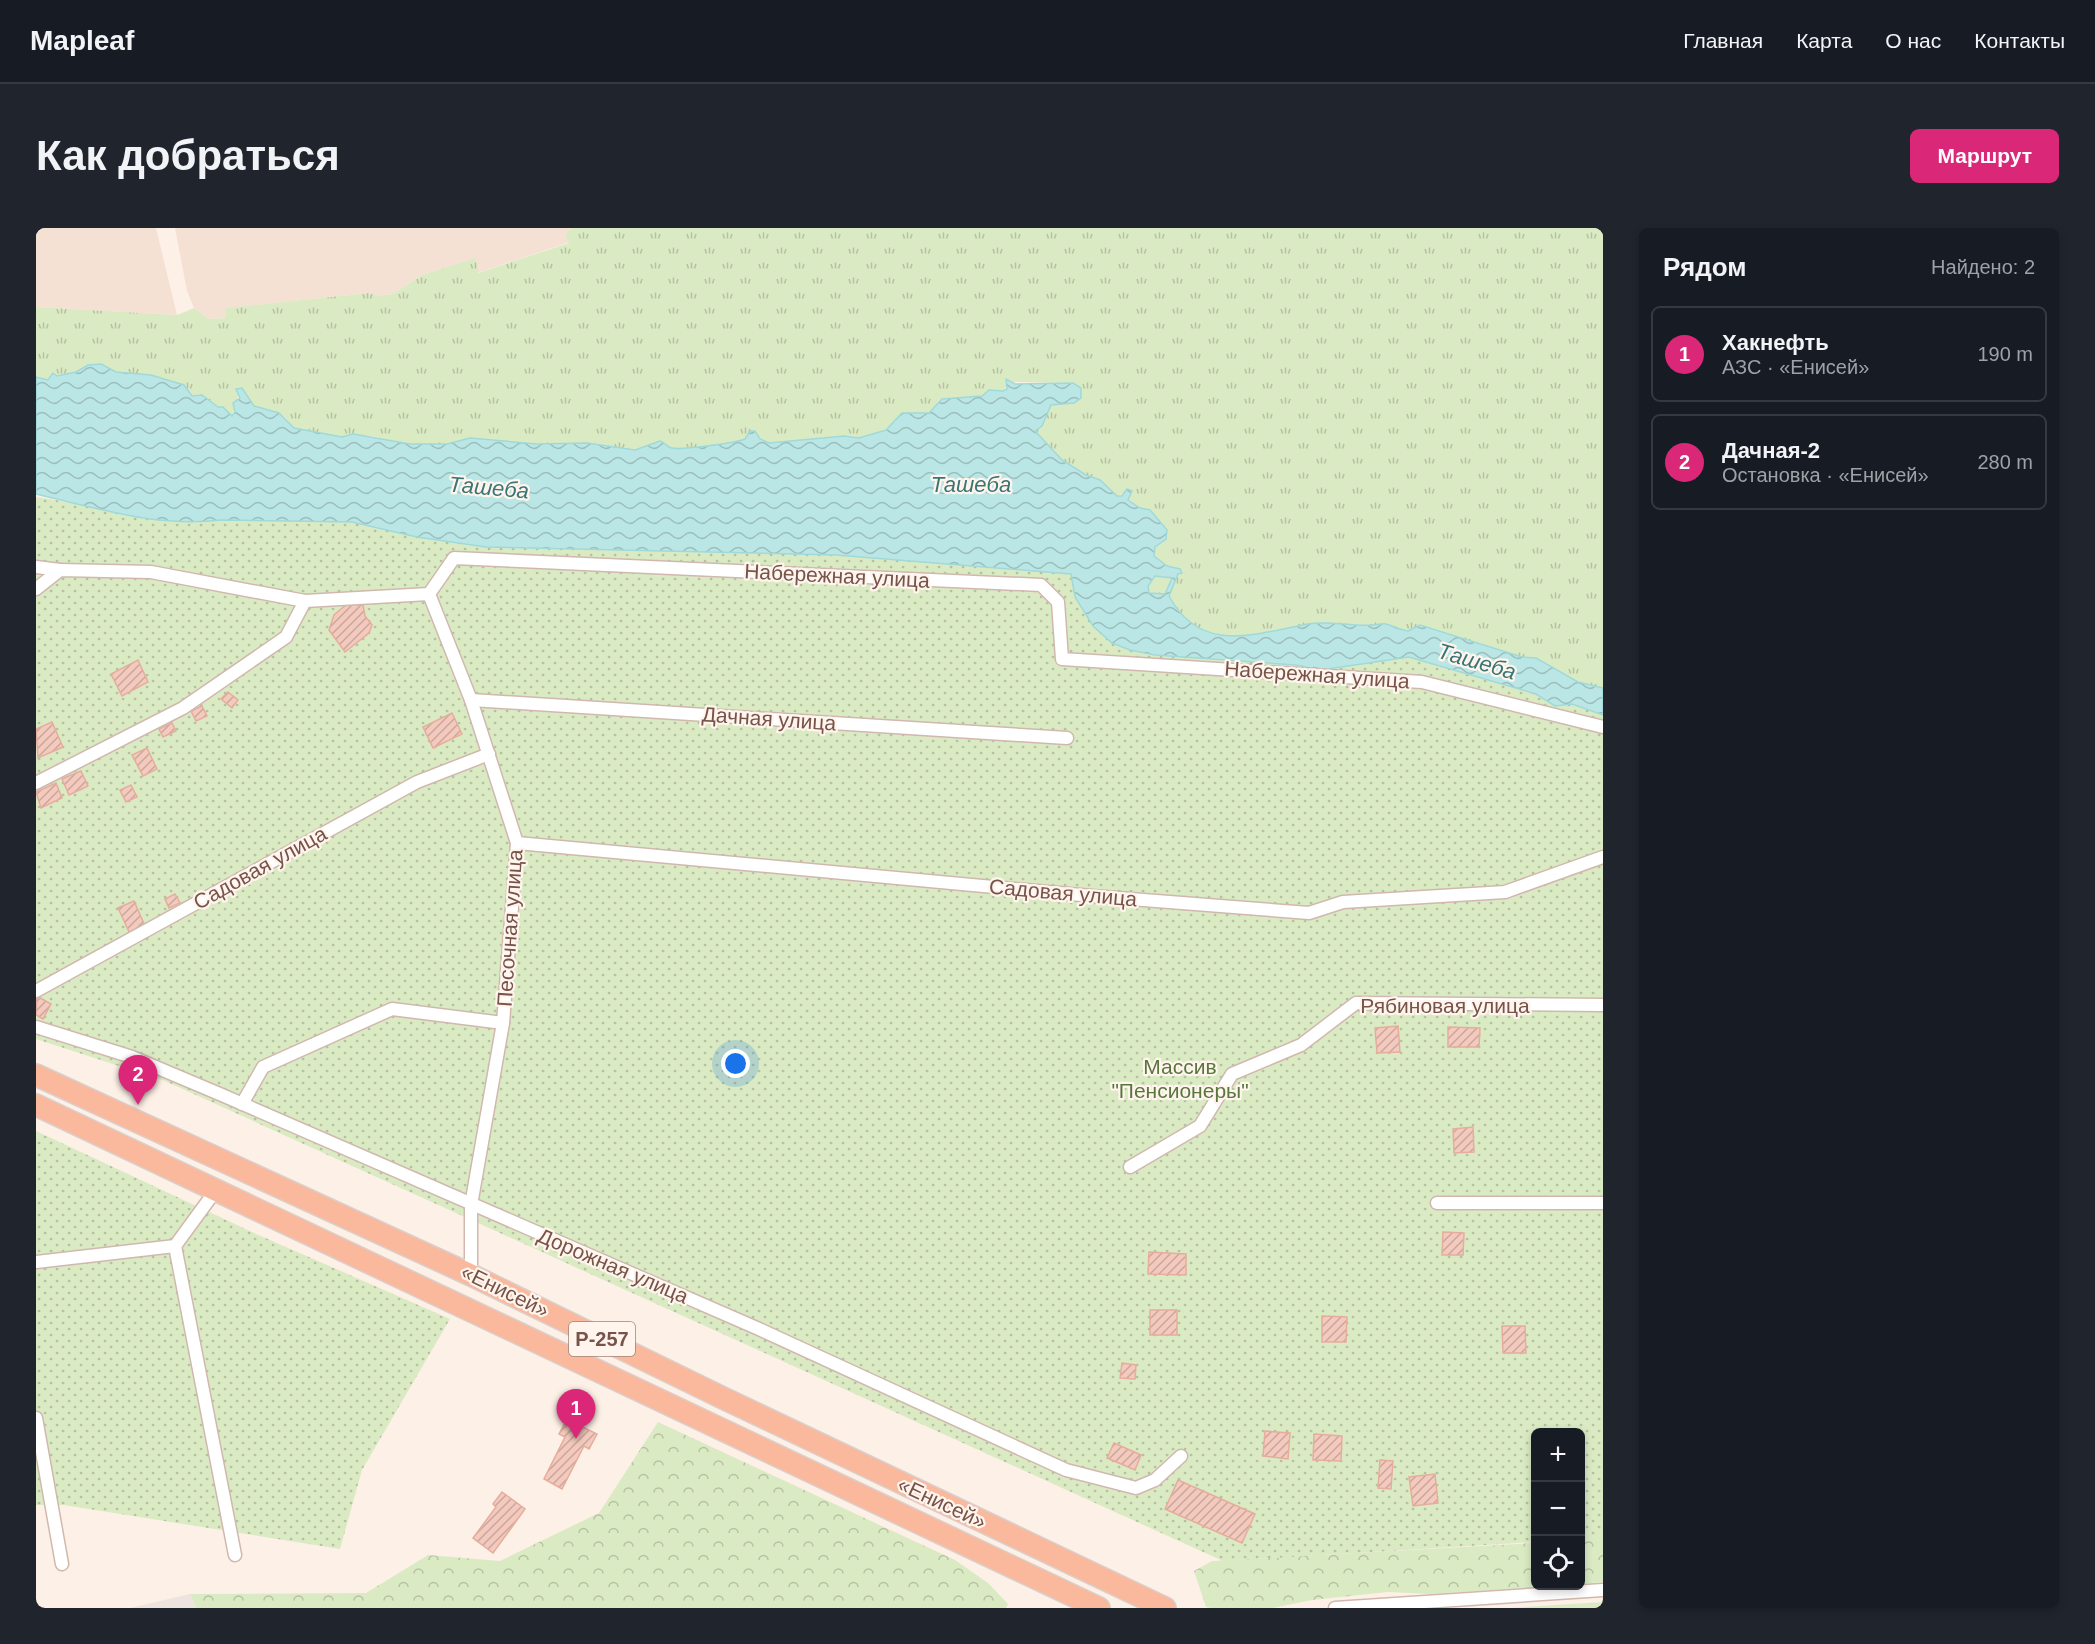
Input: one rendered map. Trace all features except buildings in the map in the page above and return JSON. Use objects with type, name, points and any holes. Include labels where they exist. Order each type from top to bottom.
[{"type":"highway","name":"«Енисей»","points":[[36,1075],[471,1275],[723,1398],[1165,1608]]},
{"type":"highway","name":"«Енисей»","points":[[36,1105],[1099,1608]]},
{"type":"street","name":"Набережная улица","points":[[429,594],[454,558],[1041,585],[1058,602],[1062,659],[1422,682],[1603,727]]},
{"type":"street","points":[[36,567],[60,570],[151,572],[305,601],[429,594]]},
{"type":"street","points":[[36,589],[60,570]]},
{"type":"street","name":"Песочная улица","points":[[429,594],[471,700],[517,843],[503,1023],[471,1205],[471,1275]]},
{"type":"street","points":[[36,783],[183,708],[286,637],[305,601]]},
{"type":"street","name":"Дачная улица","points":[[471,700],[1067,738]]},
{"type":"street","name":"Садовая улица","points":[[36,991],[417,782],[489,754]]},
{"type":"street","name":"Садовая улица","points":[[517,843],[1092,896],[1309,913],[1343,902],[1505,892],[1603,857]]},
{"type":"street","name":"Рябиновая улица","points":[[1130,1167],[1200,1125],[1232,1074],[1301,1045],[1356,1003],[1603,1005]]},
{"type":"street","points":[[242,1104],[263,1067],[392,1009],[503,1023]]},
{"type":"street","name":"Дорожная улица","points":[[36,1027],[132,1057],[242,1104],[759,1329],[1066,1470],[1136,1488],[1155,1480],[1180,1456]]},
{"type":"street","points":[[216,1190],[176,1246],[235,1555]]},
{"type":"street","points":[[1437,1203],[1603,1203]]},
{"type":"street","points":[[36,1262],[176,1246]]},
{"type":"street","points":[[36,1418],[62,1564]]},
{"type":"street","points":[[1335,1608],[1603,1590]]},
{"type":"shaded area","points":[[36,228],[156,228],[177,315],[36,307]]},
{"type":"shaded area","points":[[175,228],[572,228],[565,234],[570,242],[477,273],[476,259],[422,275],[393,294],[379,296],[369,293],[227,308],[226,318],[209,319],[194,308],[187,291]]},
{"type":"shaded area","points":[[190,1594],[196,1608],[130,1608]]},
{"type":"green space","points":[[572,228],[1603,228],[1603,688],[1578,682],[1536,658],[1522,657],[1420,625],[1408,631],[1384,624],[1316,623],[1250,635],[1231,636],[1213,634],[1197,627],[1181,615],[1168,596],[1178,574],[1171,566],[1167,566],[1154,557],[1155,547],[1166,539],[1166,530],[1150,510],[1140,508],[1128,499],[1132,491],[1117,496],[1062,460],[1034,431],[1042,425],[1051,404],[1078,401],[1073,383],[1010,382],[1003,391],[998,390],[982,396],[942,399],[929,413],[909,416],[880,432],[862,437],[846,436],[769,443],[760,439],[755,431],[741,441],[683,449],[652,446],[635,450],[587,443],[537,444],[470,438],[448,444],[405,444],[372,436],[343,437],[294,428],[285,417],[254,406],[241,388],[232,416],[202,395],[192,397],[187,388],[157,378],[116,372],[101,364],[87,365],[76,372],[48,380],[36,377],[36,307],[177,315],[194,308],[209,319],[226,318],[226,308],[369,293],[379,296],[393,294],[422,275],[476,258],[478,273],[569,243],[565,234]]},
{"type":"green space","name":"Массив \"Пенсионеры\"","points":[[36,497],[127,515],[173,521],[352,522],[417,537],[486,547],[836,555],[1072,574],[1075,597],[1155,655],[1295,665],[1321,670],[1409,657],[1536,694],[1555,706],[1572,704],[1603,715],[1603,1535],[1585,1538],[1585,1428],[1531,1428],[1531,1542],[1223,1561],[165,1081],[36,1039]]},
{"type":"green space","points":[[1155,576],[1172,578],[1165,594],[1149,593],[1148,586]]},
{"type":"green space","points":[[36,1131],[252,1232],[450,1319],[362,1470],[340,1549],[64,1505],[36,1505]]},
{"type":"green space","points":[[658,1422],[955,1560],[988,1583],[1008,1604],[1006,1608],[196,1608],[190,1594],[366,1593],[428,1555],[500,1561],[599,1513]]},
{"type":"green space","points":[[1603,1535],[1603,1582],[1585,1584],[1585,1537]]},
{"type":"green space","points":[[1531,1543],[1531,1588],[1430,1594],[1388,1592],[1312,1600],[1273,1608],[1211,1608],[1206,1607],[1194,1571],[1212,1561]]},
{"type":"green space","points":[[1603,1602],[1603,1608],[1510,1608]]},
{"type":"water","name":"Ташеба","points":[[101,364],[116,372],[151,375],[184,385],[192,396],[202,395],[218,407],[223,407],[232,416],[235,412],[233,403],[240,398],[236,389],[242,388],[254,406],[279,413],[294,428],[342,437],[353,434],[410,444],[447,444],[470,438],[537,444],[587,443],[635,450],[660,441],[677,448],[731,442],[745,439],[750,431],[755,431],[760,439],[769,443],[844,436],[859,438],[886,430],[902,413],[929,413],[942,399],[982,396],[989,390],[1003,391],[1007,389],[1006,379],[1015,384],[1073,383],[1081,388],[1081,398],[1074,403],[1051,405],[1042,426],[1035,431],[1062,460],[1086,475],[1100,480],[1117,496],[1122,496],[1127,489],[1132,491],[1128,500],[1140,508],[1150,510],[1167,530],[1166,539],[1155,547],[1154,556],[1167,566],[1180,569],[1182,573],[1178,574],[1169,596],[1182,615],[1197,627],[1214,634],[1231,636],[1250,635],[1316,623],[1384,624],[1408,631],[1420,625],[1522,657],[1536,658],[1578,682],[1603,688],[1603,715],[1572,704],[1555,706],[1536,694],[1409,657],[1321,670],[1295,665],[1155,655],[1130,650],[1112,643],[1093,626],[1075,597],[1071,574],[836,555],[486,547],[417,537],[352,522],[221,520],[197,522],[151,519],[36,494],[36,377],[48,380],[53,373],[57,376],[76,372],[88,365]],"holes":[[[1155,576],[1172,578],[1165,594],[1149,593],[1148,586]]]},
{"type":"place","name":"Дачная-2","points":[[138,1105]]},
{"type":"place","name":"Хакнефть","points":[[576,1439]]}]
